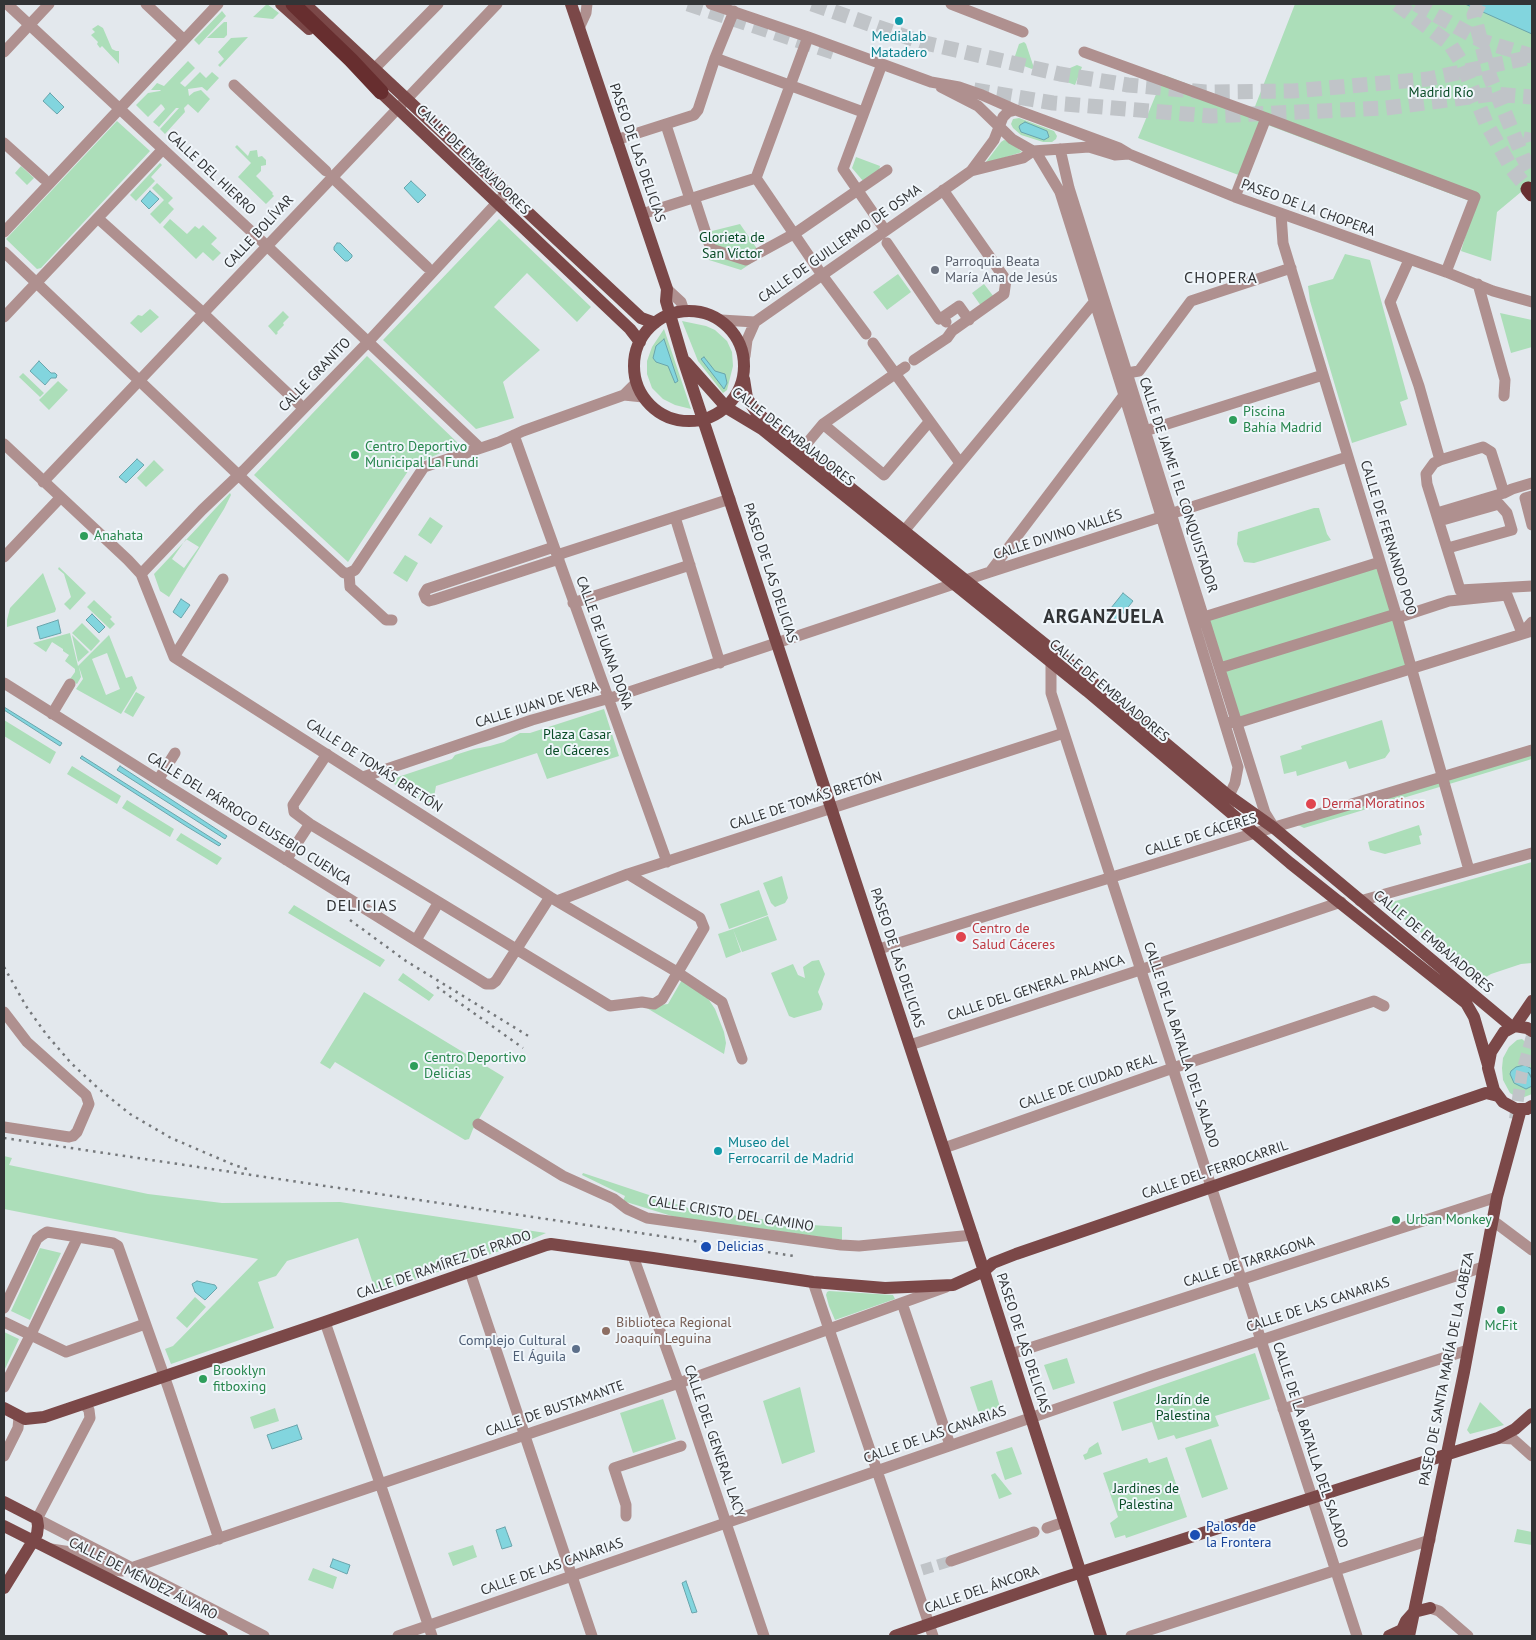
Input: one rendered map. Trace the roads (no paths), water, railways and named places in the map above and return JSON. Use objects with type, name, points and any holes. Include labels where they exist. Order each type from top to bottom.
[{"type":"highway","points":[[293,4],[381,92]]},
{"type":"main road","name":"CALLE DE EMBAJADORES","points":[[281,4],[381,92],[630,330],[640,342]]},
{"type":"main road","name":"CALLE DE EMBAJADORES","points":[[304,4],[641,318],[656,323]]},
{"type":"main road","name":"PASEO DE LAS DELICIAS","points":[[572,4],[667,289],[666,301],[683,359],[973,1234],[1101,1636]]},
{"type":"main road","points":[[684,311],[703,312],[721,320],[732,330],[740,342],[744,356],[744,379],[740,390],[727,408],[704,420],[690,422],[663,416],[652,408],[643,397],[636,383],[634,364],[640,342],[647,331],[670,314],[684,311]]},
{"type":"main road","name":"CALLE DE EMBAJADORES","points":[[683,359],[727,408],[762,429],[901,535],[959,582],[1255,834],[1466,1003],[1474,1018],[1492,1086],[1498,1096]]},
{"type":"main road","name":"CALLE DE EMBAJADORES","points":[[744,379],[747,398],[756,412],[803,448],[901,535]]},
{"type":"main road","name":"CALLE DE EMBAJADORES","points":[[959,582],[1097,686],[1229,796],[1274,828],[1513,1026]]},
{"type":"main road","points":[[1532,1001],[1513,1026],[1527,1028],[1532,1031]]},
{"type":"main road","name":"CALLE DEL FERROCARRIL","points":[[1458,1103],[1478,1086],[1488,1068],[1491,1052],[1497,1041],[1504,1032],[1513,1026]]},
{"type":"main road","name":"CALLE DEL FERROCARRIL","points":[[984,1271],[993,1263],[1016,1254],[1486,1093],[1498,1096]]},
{"type":"main road","points":[[1498,1096],[1510,1107],[1527,1108]]},
{"type":"main road","name":"PASEO DE SANTA MARÍA DE LA CABEZA","points":[[1409,1636],[1468,1350],[1496,1197],[1527,1108]]},
{"type":"main road","name":"CALLE DE RAMÍREZ DE PRADO","points":[[20,1417],[29,1420],[39,1419],[551,1244],[813,1282],[885,1288],[953,1285]]},
{"type":"main road","name":"CALLE DE BUSTAMANTE","points":[[953,1285],[984,1271]]},
{"type":"main road","points":[[4,1408],[20,1417]]},
{"type":"main road","name":"CALLE DEL ÁNCORA","points":[[894,1636],[931,1630],[1080,1572],[1498,1438],[1515,1429],[1532,1414]]},
{"type":"main road","name":"CALLE DE MÉNDEZ ÁLVARO","points":[[4,1502],[37,1519]]},
{"type":"main road","points":[[4,1588],[37,1534],[37,1519]]},
{"type":"main road","name":"CALLE DE MÉNDEZ ÁLVARO","points":[[4,1526],[222,1636]]},
{"type":"main road","points":[[1418,1596],[1424,1606],[1430,1608]]},
{"type":"main road","points":[[1389,1636],[1402,1630],[1406,1621],[1414,1612],[1430,1608]]},
{"type":"street","name":"CALLE DEL HIERRO","points":[[6,4],[267,246],[480,448]]},
{"type":"street","points":[[4,52],[49,4]]},
{"type":"street","points":[[146,4],[180,36]]},
{"type":"street","points":[[4,232],[218,4]]},
{"type":"street","points":[[374,69],[438,4]]},
{"type":"street","name":"CALLE BOLÍVAR","points":[[44,482],[497,4]]},
{"type":"street","points":[[580,26],[586,13],[587,4]]},
{"type":"street","points":[[711,4],[931,82],[978,106],[1012,139],[1034,151]]},
{"type":"street","points":[[951,4],[1024,32]]},
{"type":"street","points":[[616,140],[694,115],[698,110],[715,58],[734,11]]},
{"type":"street","points":[[642,214],[693,201],[756,178],[808,37]]},
{"type":"street","points":[[1084,52],[1266,118],[1349,144],[1475,197],[1446,272]]},
{"type":"street","points":[[715,58],[863,112]]},
{"type":"street","points":[[882,64],[843,169],[885,230]]},
{"type":"street","points":[[931,82],[959,87],[1016,110]]},
{"type":"street","points":[[234,85],[326,171]]},
{"type":"street","name":"PASEO DE LA CHOPERA","points":[[1016,110],[1118,148],[1235,197],[1446,272],[1493,291],[1532,302]]},
{"type":"street","name":"CALLE DE GUILLERMO DE OSMA","points":[[744,356],[747,340],[755,322],[970,171],[985,154],[1000,127],[1003,117],[1008,112],[1016,110]]},
{"type":"street","points":[[1235,197],[1266,118]]},
{"type":"street","points":[[666,125],[711,249],[746,260],[792,235],[887,170]]},
{"type":"street","name":"CALLE DE JAIME I EL CONQUISTADOR","points":[[1058,125],[1063,134],[1060,148],[1069,188],[1145,431],[1195,627],[1238,767],[1235,783],[1229,796]]},
{"type":"street","points":[[4,143],[44,179]]},
{"type":"street","name":"PASEO DE LA CHOPERA","points":[[1034,151],[1089,147],[1115,155],[1129,154]]},
{"type":"street","points":[[4,317],[163,149]]},
{"type":"street","name":"CALLE DE GUILLERMO DE OSMA","points":[[970,171],[1023,158],[1034,151]]},
{"type":"street","name":"CALLE DE JAIME I EL CONQUISTADOR","points":[[1034,151],[1060,192],[1132,423],[1204,617],[1265,813],[1274,828]]},
{"type":"street","points":[[756,178],[792,235],[869,338],[905,367],[929,422],[960,463]]},
{"type":"street","points":[[335,180],[427,267]]},
{"type":"street","name":"CALLE DE GUILLERMO DE OSMA","points":[[803,448],[823,424],[905,367],[1004,294],[1006,280],[942,190]]},
{"type":"street","name":"CALLE GRANITO","points":[[141,574],[368,342],[507,192]]},
{"type":"street","name":"CALLE DE FERNANDO POO","points":[[1281,214],[1283,243],[1380,562],[1469,870]]},
{"type":"street","points":[[102,222],[203,313],[299,404]]},
{"type":"street","points":[[887,243],[950,334]]},
{"type":"street","points":[[4,252],[344,573],[355,570],[424,467],[499,442],[624,395],[636,383]]},
{"type":"street","points":[[1409,260],[1390,302],[1419,386],[1440,460]]},
{"type":"street","points":[[1127,373],[1139,370],[1191,301],[1291,268]]},
{"type":"street","points":[[901,535],[1095,301],[1100,284]]},
{"type":"street","points":[[1481,285],[1505,380],[1504,396]]},
{"type":"street","name":"PASEO DE LA CHOPERA","points":[[1481,285],[1532,296]]},
{"type":"street","name":"PASEO DE LAS DELICIAS","points":[[667,289],[681,302],[684,311]]},
{"type":"street","points":[[939,316],[959,306],[969,320]]},
{"type":"street","name":"CALLE DE GUILLERMO DE OSMA","points":[[721,320],[755,322]]},
{"type":"street","points":[[1132,423],[1145,431],[1323,375]]},
{"type":"street","points":[[624,395],[643,397]]},
{"type":"street","points":[[990,572],[1124,395]]},
{"type":"street","points":[[823,424],[884,475],[929,422]]},
{"type":"street","name":"CALLE DE JUANA DOÑA","points":[[514,435],[667,862]]},
{"type":"street","points":[[4,444],[141,574],[174,657]]},
{"type":"street","points":[[1504,493],[1491,452],[1483,447],[1440,460],[1434,463],[1426,474],[1427,484],[1460,590],[1532,586]]},
{"type":"street","name":"CALLE DIVINO VALLÉS","points":[[778,643],[1347,456]]},
{"type":"street","points":[[1438,517],[1532,483]]},
{"type":"street","points":[[1532,496],[1525,498],[1532,525]]},
{"type":"street","points":[[4,557],[60,498]]},
{"type":"street","points":[[557,554],[431,601],[426,599],[424,594],[427,589],[557,554],[730,499]]},
{"type":"street","points":[[1438,517],[1499,504],[1507,514],[1512,530],[1448,548]]},
{"type":"street","points":[[675,517],[720,663]]},
{"type":"street","points":[[1195,627],[1204,617],[1380,562]]},
{"type":"street","points":[[574,603],[690,565]]},
{"type":"street","points":[[349,573],[350,587],[386,620],[392,620]]},
{"type":"street","points":[[174,657],[223,579]]},
{"type":"street","points":[[1220,668],[1449,602],[1507,595],[1527,632]]},
{"type":"street","points":[[1224,720],[1237,722],[1527,632],[1532,622]]},
{"type":"street","name":"CALLE JUAN DE VERA","points":[[363,777],[532,720],[608,699],[778,643]]},
{"type":"street","name":"CALLE DE TOMÁS BRETÓN","points":[[174,657],[554,899],[677,972],[722,1002],[742,1059]]},
{"type":"street","name":"CALLE DE LA BATALLA DEL SALADO","points":[[1051,662],[1051,693],[1357,1636]]},
{"type":"street","name":"CALLE DEL PÁRROCO EUSEBIO CUENCA","points":[[4,683],[489,985],[496,981],[516,949],[554,899]]},
{"type":"street","points":[[52,714],[70,684]]},
{"type":"street","name":"CALLE DE TOMÁS BRETÓN","points":[[554,899],[1064,733]]},
{"type":"street","name":"CALLE DE CÁCERES","points":[[879,949],[1532,750]]},
{"type":"street","points":[[158,780],[175,753]]},
{"type":"street","points":[[327,754],[293,804],[294,812],[310,824],[610,1006],[642,1002],[654,1004],[662,999],[704,928],[700,918],[628,874]]},
{"type":"street","points":[[1229,796],[1228,805],[1238,818]]},
{"type":"street","points":[[286,860],[307,828]]},
{"type":"street","points":[[1360,900],[1532,853]]},
{"type":"street","name":"CALLE DEL GENERAL PALANCA","points":[[910,1045],[1341,902]]},
{"type":"street","points":[[416,940],[437,906]]},
{"type":"street","name":"CALLE DE CIUDAD REAL","points":[[944,1148],[1173,1068],[1374,1001],[1384,1006]]},
{"type":"street","points":[[4,1012],[27,1042],[80,1089],[88,1099],[89,1104],[77,1132],[69,1136],[4,1127]]},
{"type":"street","name":"CALLE CRISTO DEL CAMINO","points":[[478,1124],[562,1176],[614,1199],[627,1209],[647,1218],[850,1246],[973,1234]]},
{"type":"street","name":"CALLE DE TARRAGONA","points":[[1011,1354],[1496,1197]]},
{"type":"street","points":[[1492,1220],[1532,1250]]},
{"type":"street","points":[[4,1308],[37,1239],[42,1234],[47,1232],[113,1243],[118,1246],[219,1538]]},
{"type":"street","points":[[4,1387],[78,1237]]},
{"type":"street","name":"CALLE DEL GENERAL LACY","points":[[634,1256],[764,1636]]},
{"type":"street","name":"CALLE DE LAS CANARIAS","points":[[398,1636],[430,1631],[572,1576],[877,1470],[1260,1339],[1483,1267]]},
{"type":"street","points":[[470,1272],[592,1636]]},
{"type":"street","points":[[813,1282],[877,1470],[917,1572],[931,1630]]},
{"type":"street","name":"CALLE DE BUSTAMANTE","points":[[132,1568],[678,1383],[953,1285]]},
{"type":"street","points":[[902,1303],[950,1445]]},
{"type":"street","points":[[4,1322],[66,1352],[145,1324]]},
{"type":"street","points":[[325,1322],[430,1631]]},
{"type":"street","points":[[1283,1409],[1468,1350]]},
{"type":"street","points":[[37,1519],[90,1418],[89,1410],[84,1404]]},
{"type":"street","points":[[4,1456],[18,1428],[20,1417]]},
{"type":"street","points":[[1498,1438],[1513,1439],[1532,1456]]},
{"type":"street","points":[[626,1516],[626,1505],[614,1468],[680,1446]]},
{"type":"street","name":"CALLE DE MÉNDEZ ÁLVARO","points":[[37,1519],[264,1636]]},
{"type":"street","points":[[1047,1528],[1064,1522]]},
{"type":"street","points":[[951,1561],[1034,1532]]},
{"type":"street","points":[[1131,1636],[1430,1540]]},
{"type":"street","name":"CALLE DE MÉNDEZ ÁLVARO","points":[[50,1549],[71,1552],[116,1571],[132,1568]]},
{"type":"street","points":[[1430,1608],[1439,1611],[1468,1636]]},
{"type":"water","points":[[1465,4],[1532,4],[1532,34]]},
{"type":"water","points":[[50,93],[64,107],[57,114],[43,101]]},
{"type":"water","points":[[1025,122],[1047,131],[1049,137],[1044,140],[1021,132],[1019,127]]},
{"type":"water","points":[[411,181],[426,195],[418,203],[404,188]]},
{"type":"water","points":[[150,191],[159,199],[149,209],[141,201]]},
{"type":"water","points":[[337,243],[340,243],[352,255],[348,261],[345,261],[334,250]]},
{"type":"water","points":[[664,339],[678,381],[675,383],[668,366],[656,362],[653,358],[656,346]]},
{"type":"water","points":[[704,357],[715,371],[725,374],[727,383],[724,389],[701,359]]},
{"type":"water","points":[[39,361],[51,373],[57,375],[56,378],[51,378],[45,385],[30,371]]},
{"type":"water","points":[[137,459],[144,465],[126,483],[119,477]]},
{"type":"water","points":[[1123,593],[1133,601],[1117,621],[1107,613]]},
{"type":"water","points":[[181,599],[190,605],[181,618],[173,612]]},
{"type":"water","points":[[92,614],[105,627],[99,633],[86,620]]},
{"type":"water","points":[[58,620],[61,633],[40,639],[37,627]]},
{"type":"water","points":[[4,707],[62,743],[60,746],[4,710]]},
{"type":"water","points":[[82,756],[221,844],[219,846],[186,826],[80,758]]},
{"type":"water","points":[[120,766],[227,836],[225,839],[117,770]]},
{"type":"water","points":[[1525,1065],[1532,1069],[1532,1077],[1528,1072],[1532,1079],[1532,1086],[1526,1089],[1514,1083],[1510,1074],[1516,1067]]},
{"type":"water","points":[[197,1281],[215,1285],[217,1288],[205,1300],[195,1292],[192,1284]]},
{"type":"water","points":[[297,1425],[302,1439],[272,1449],[267,1435]]},
{"type":"water","points":[[505,1527],[512,1546],[502,1549],[496,1530]]},
{"type":"water","points":[[333,1559],[350,1565],[347,1574],[330,1567]]},
{"type":"water","points":[[686,1581],[697,1612],[692,1613],[682,1583]]},
{"type":"tunnel","points":[[688,4],[836,53]]},
{"type":"tunnel","points":[[812,4],[921,42],[1060,74],[1128,85],[1206,92],[1293,91],[1428,79],[1532,57]]},
{"type":"tunnel","points":[[1397,4],[1450,44],[1462,63],[1486,123],[1512,169],[1528,189]]},
{"type":"tunnel","points":[[1416,4],[1482,41],[1532,56]]},
{"type":"tunnel","points":[[1479,4],[1474,15],[1490,77],[1523,157],[1532,173]]},
{"type":"tunnel","points":[[974,90],[1053,103],[1211,116],[1386,108],[1493,94],[1532,97]]},
{"type":"tunnel","points":[[1532,133],[1532,141]]},
{"type":"tunnel","points":[[1515,1119],[1522,1072],[1532,1036]]},
{"type":"tunnel","points":[[922,1570],[951,1561]]},
{"type":"railway","points":[[350,920],[406,961],[530,1037]]},
{"type":"railway","points":[[4,967],[26,1006],[46,1034],[71,1063],[99,1089],[130,1114],[171,1138],[247,1169]]},
{"type":"railway","points":[[437,987],[523,1048]]},
{"type":"railway","points":[[4,1138],[794,1256]]},
{"type":"place","name":"Medialab Matadero","points":[[899,21]]},
{"type":"place","name":"Parroquia Beata María Ana de Jesús","points":[[935,270]]},
{"type":"place","name":"Piscina Bahía Madrid","points":[[1233,420]]},
{"type":"place","name":"Centro Deportivo Municipal La Fundi","points":[[355,455]]},
{"type":"place","name":"Anahata","points":[[84,536]]},
{"type":"place","name":"Derma Moratinos","points":[[1311,804]]},
{"type":"place","name":"Centro de Salud Cáceres","points":[[961,937]]},
{"type":"place","name":"Centro Deportivo Delicias","points":[[414,1066]]},
{"type":"place","name":"Museo del Ferrocarril de Madrid","points":[[718,1151]]},
{"type":"place","name":"Urban Monkey","points":[[1396,1220]]},
{"type":"place","name":"Delicias","points":[[706,1247]]},
{"type":"place","name":"McFit","points":[[1501,1310]]},
{"type":"place","name":"Biblioteca Regional Joaquín Leguina","points":[[606,1331]]},
{"type":"place","name":"Complejo Cultural El Águila","points":[[576,1349]]},
{"type":"place","name":"Brooklyn fitboxing","points":[[203,1379]]},
{"type":"place","name":"Palos de la Frontera","points":[[1195,1535]]},
{"type":"district","name":"CHOPERA","points":[[1221,278]]},
{"type":"district","name":"ARGANZUELA","points":[[1104,618]]},
{"type":"district","name":"DELICIAS","points":[[362,906]]},
{"type":"park label","name":"Madrid Río","points":[[1441,93]]},
{"type":"park label","name":"Glorieta de San Víctor","points":[[732,246]]},
{"type":"park label","name":"Plaza Casar de Cáceres","points":[[577,744]]},
{"type":"park label","name":"Jardín de Palestina","points":[[1183,1408]]},
{"type":"park label","name":"Jardines de Palestina","points":[[1146,1498]]}]
